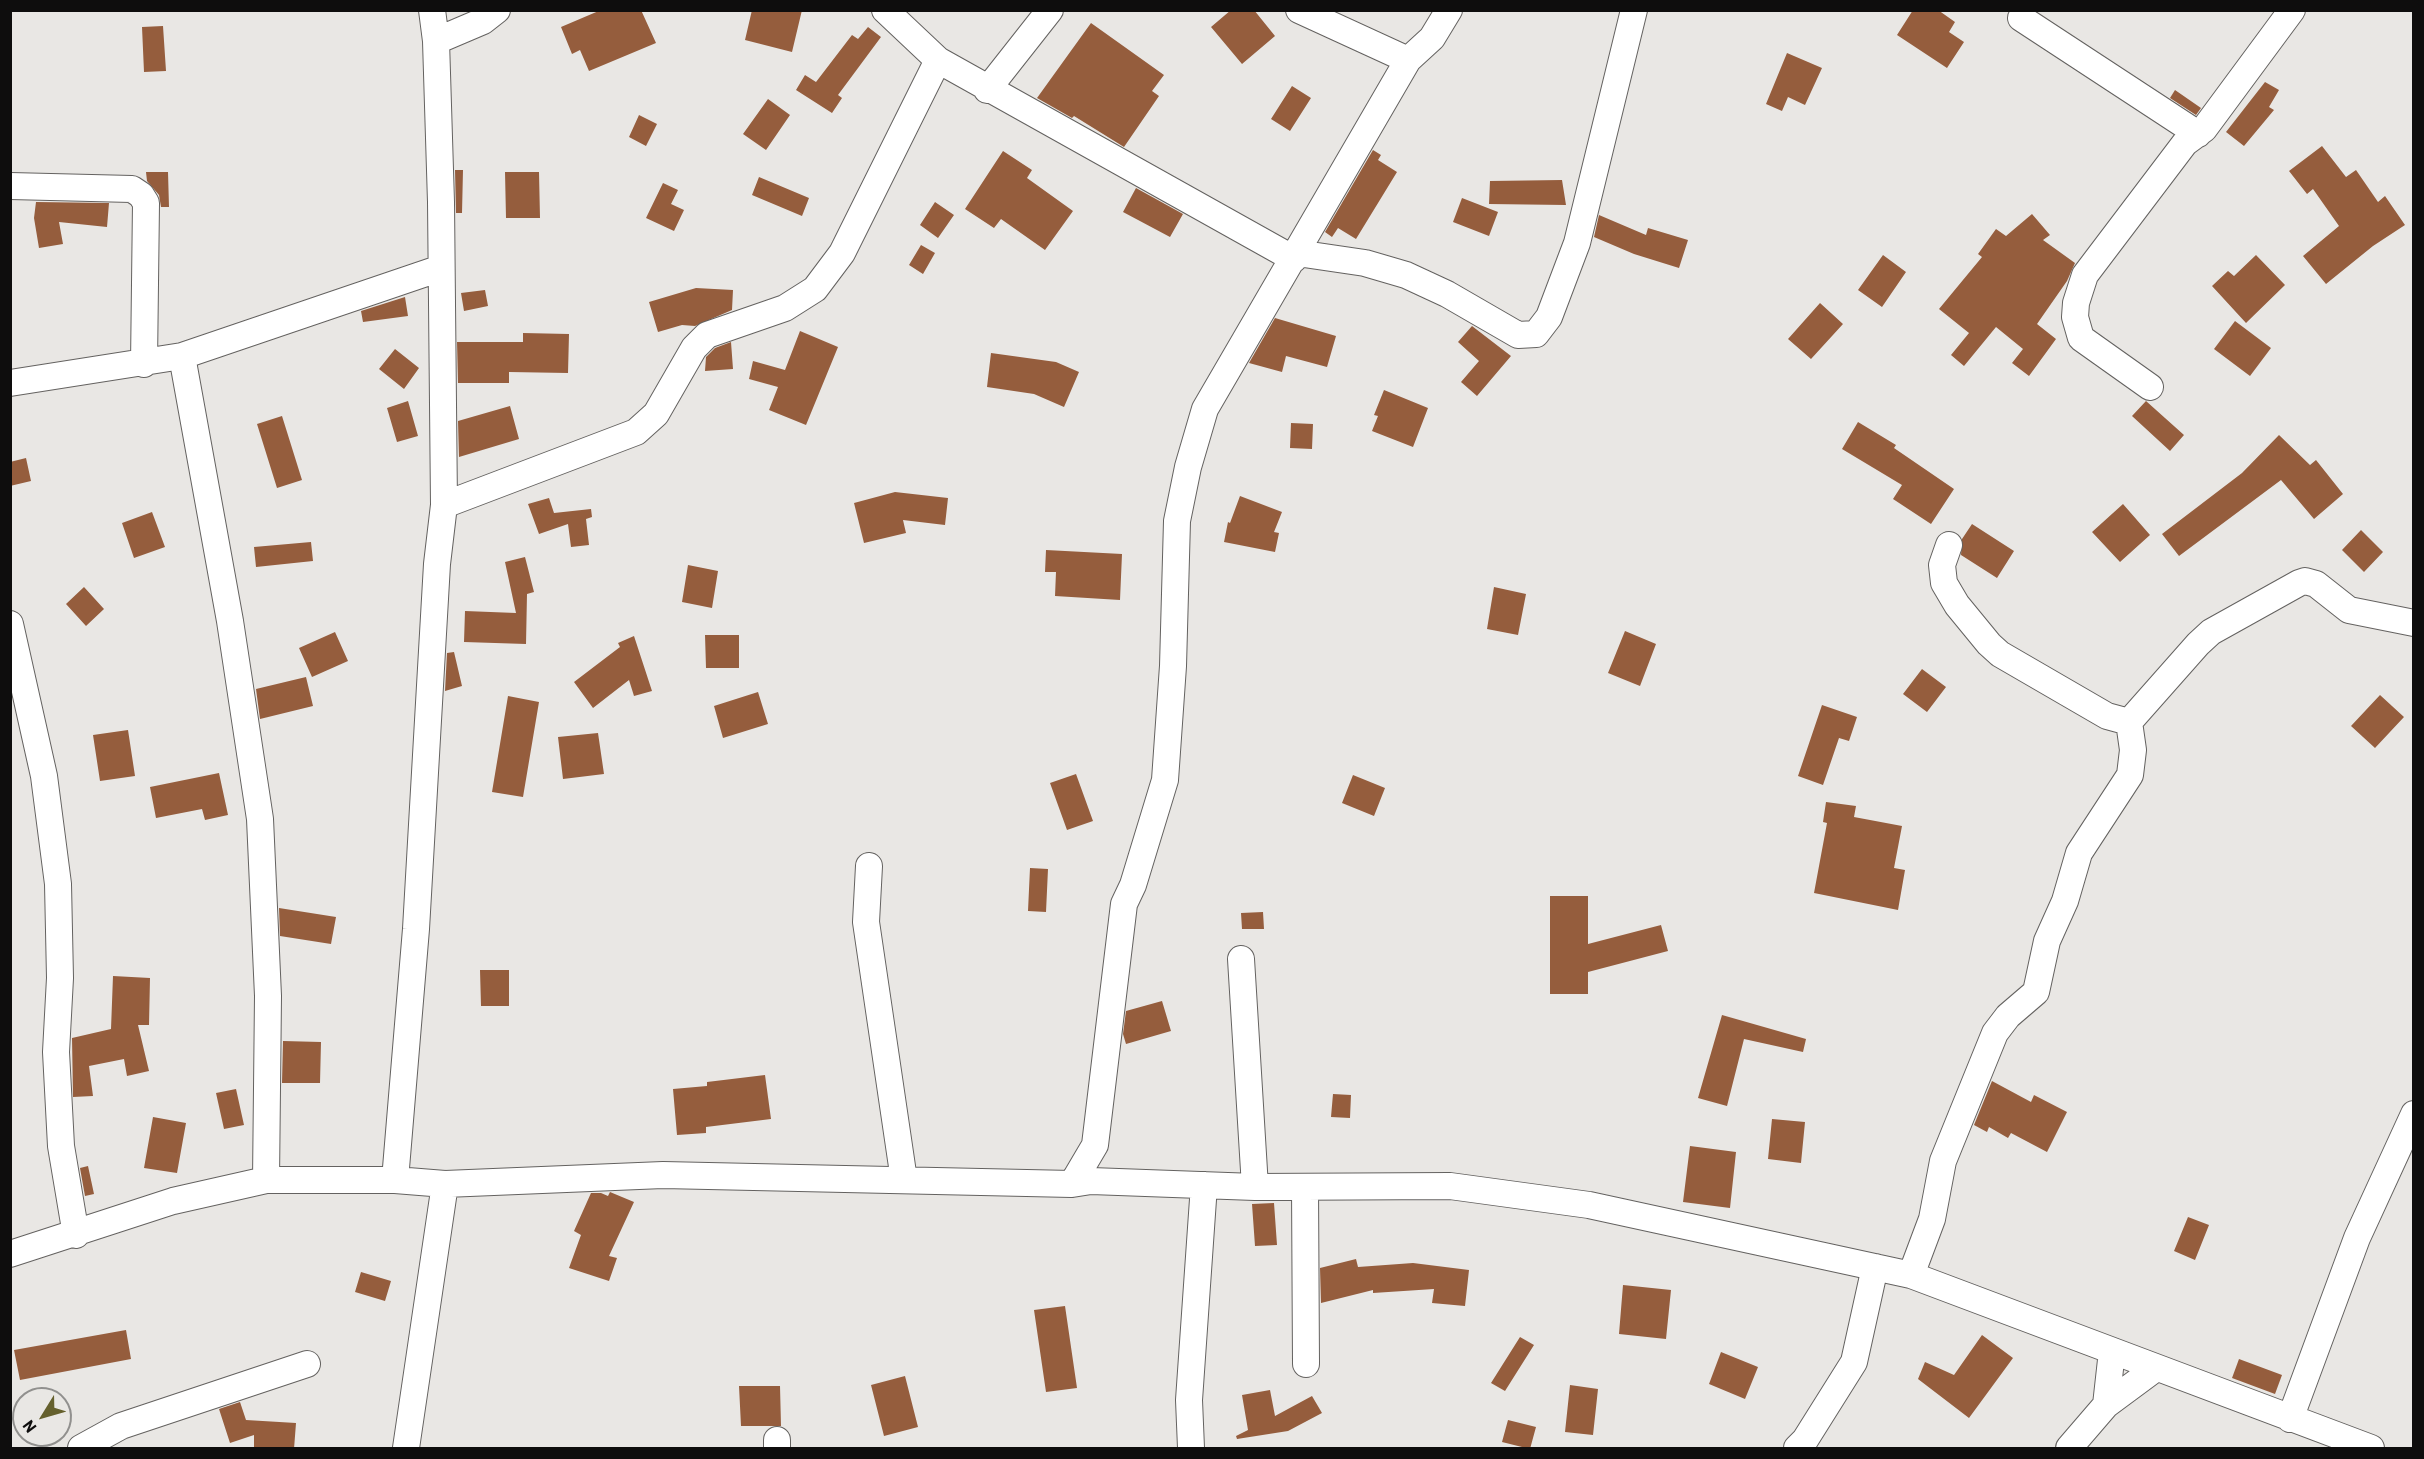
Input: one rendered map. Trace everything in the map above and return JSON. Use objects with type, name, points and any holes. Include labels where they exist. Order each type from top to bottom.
[{"type":"street","points":[[395,1180],[416,929],[437,564],[444,505],[436,41],[432,10]]},
{"type":"street","points":[[436,41],[483,21],[497,10]]},
{"type":"street","points":[[885,10],[938,60],[987,90],[1295,256],[1365,263],[1406,275],[1447,294],[1518,335],[1536,334],[1549,317],[1577,243],[1634,10]]},
{"type":"street","points":[[987,90],[1050,10]]},
{"type":"street","points":[[1299,10],[1408,60]]},
{"type":"street","points":[[1072,1184],[1095,1146],[1124,904],[1133,885],[1165,780],[1173,666],[1176,532],[1182,491],[1204,409],[1408,60],[1432,38],[1449,10]]},
{"type":"street","points":[[2150,387],[2081,338],[2076,329],[2076,303],[2085,275],[2185,143],[2198,134],[2292,10]]},
{"type":"street","points":[[2020,18],[2198,134]]},
{"type":"street","points":[[444,505],[636,432],[656,414],[694,348],[707,335],[785,308],[815,289],[842,253],[938,60]]},
{"type":"street","points":[[10,186],[132,189],[141,195],[146,203],[144,364]]},
{"type":"street","points":[[10,383],[144,364],[182,356],[441,268]]},
{"type":"street","points":[[182,356],[230,621],[260,819],[268,996],[266,1180]]},
{"type":"street","points":[[1949,545],[1942,565],[1944,583],[1957,605],[1989,644],[2000,654],[2107,716],[2129,722]]},
{"type":"street","points":[[1911,1275],[1932,1219],[1943,1161],[1995,1033],[2008,1016],[2036,992],[2047,941],[2065,901],[2079,853],[2130,775],[2133,756],[2129,722],[2211,632],[2305,581],[2316,584],[2349,610],[2414,623]]},
{"type":"street","points":[[10,624],[44,776],[58,884],[60,978],[56,1052],[61,1146],[76,1234]]},
{"type":"street","points":[[869,866],[866,922],[904,1180]]},
{"type":"street","points":[[1241,959],[1255,1187]]},
{"type":"street","points":[[2290,1419],[2358,1238],[2414,1114]]},
{"type":"street","points":[[1095,1146],[1115,1182]]},
{"type":"street","points":[[10,1254],[173,1201],[266,1180],[395,1180],[446,1184],[663,1175],[1072,1184],[1115,1182],[1255,1187],[1450,1186],[1578,1204],[1911,1275],[2371,1449]]},
{"type":"street","points":[[406,1449],[446,1184]]},
{"type":"street","points":[[1191,1449],[1189,1401],[1204,1185]]},
{"type":"street","points":[[1305,1187],[1306,1364]]},
{"type":"street","points":[[1797,1449],[1854,1362],[1875,1267]]},
{"type":"street","points":[[2106,1405],[2112,1351]]},
{"type":"street","points":[[81,1449],[121,1426],[307,1364]]},
{"type":"street","points":[[2068,1449],[2106,1405],[2156,1368]]},
{"type":"building","points":[[601,10],[641,10],[656,43],[589,71],[580,50],[572,54],[561,27]]},
{"type":"building","points":[[752,10],[802,10],[792,52],[745,40]]},
{"type":"building","points":[[1231,10],[1254,10],[1275,36],[1242,64],[1211,27]]},
{"type":"building","points":[[1913,10],[1938,10],[1955,22],[1949,32],[1964,42],[1947,68],[1897,35]]},
{"type":"building","points":[[1091,23],[1164,75],[1152,91],[1159,96],[1124,147],[1074,116],[1072,118],[1037,98]]},
{"type":"building","points":[[163,26],[166,71],[144,72],[142,27]]},
{"type":"building","points":[[868,27],[881,37],[838,95],[842,98],[832,113],[796,90],[805,75],[816,82],[852,35],[858,39]]},
{"type":"building","points":[[1787,53],[1822,68],[1805,105],[1788,97],[1782,111],[1766,104]]},
{"type":"building","points":[[2265,82],[2279,90],[2269,107],[2274,110],[2244,146],[2226,132]]},
{"type":"building","points":[[1292,86],[1311,98],[1290,131],[1271,119]]},
{"type":"building","points":[[2175,90],[2201,108],[2196,115],[2170,98]]},
{"type":"building","points":[[768,99],[790,115],[766,150],[743,134]]},
{"type":"building","points":[[639,115],[657,124],[646,146],[629,137]]},
{"type":"building","points":[[2322,146],[2346,177],[2356,170],[2378,202],[2385,196],[2405,225],[2373,246],[2326,284],[2303,256],[2339,226],[2313,189],[2307,194],[2289,171]]},
{"type":"building","points":[[1373,150],[1381,155],[1378,160],[1397,172],[1356,239],[1338,228],[1332,237],[1325,232]]},
{"type":"building","points":[[1003,151],[1032,170],[1027,178],[1073,211],[1045,250],[1001,219],[994,228],[965,209]]},
{"type":"building","points":[[455,170],[463,170],[462,213],[456,213]]},
{"type":"building","points":[[146,172],[168,172],[169,207],[161,207],[159,195],[147,181]]},
{"type":"building","points":[[505,172],[539,172],[540,218],[506,218]]},
{"type":"building","points":[[759,177],[809,198],[802,216],[752,195]]},
{"type":"building","points":[[1562,180],[1566,205],[1489,204],[1490,181]]},
{"type":"building","points":[[663,183],[678,190],[671,204],[684,210],[674,231],[646,218]]},
{"type":"building","points":[[1136,188],[1183,214],[1170,237],[1123,212]]},
{"type":"building","points":[[1462,198],[1498,212],[1489,236],[1453,222]]},
{"type":"building","points":[[36,202],[109,203],[107,227],[59,222],[63,244],[39,248],[34,218]]},
{"type":"building","points":[[935,202],[954,215],[938,238],[920,225]]},
{"type":"building","points":[[2032,214],[2050,235],[2043,240],[2075,263],[2067,281],[2037,324],[2056,339],[2029,376],[2012,363],[2023,349],[1996,327],[1964,366],[1951,355],[1969,333],[1939,309],[1982,257],[1978,254],[1996,229],[2006,236]]},
{"type":"building","points":[[1599,215],[1646,235],[1648,228],[1688,240],[1679,268],[1634,254],[1594,237]]},
{"type":"building","points":[[921,245],[935,253],[923,274],[909,265]]},
{"type":"building","points":[[1883,255],[1906,272],[1882,307],[1858,290]]},
{"type":"building","points":[[2256,255],[2285,285],[2246,323],[2212,286],[2228,271],[2234,276]]},
{"type":"building","points":[[696,288],[733,290],[732,310],[695,326],[682,325],[658,332],[649,302]]},
{"type":"building","points":[[485,290],[488,306],[464,311],[461,293]]},
{"type":"building","points":[[405,297],[408,316],[363,322],[361,311]]},
{"type":"building","points":[[1820,303],[1843,324],[1811,359],[1788,339]]},
{"type":"building","points":[[1275,318],[1336,336],[1327,367],[1286,356],[1282,372],[1249,363]]},
{"type":"building","points":[[2235,321],[2271,348],[2250,376],[2214,349]]},
{"type":"building","points":[[1472,326],[1511,356],[1477,396],[1461,382],[1479,361],[1458,342]]},
{"type":"building","points":[[800,331],[838,347],[806,425],[769,410],[778,387],[749,379],[753,361],[785,370]]},
{"type":"building","points":[[523,333],[569,334],[568,373],[509,372],[509,383],[458,383],[457,342],[523,342]]},
{"type":"building","points":[[731,342],[733,369],[705,371],[706,357],[715,348]]},
{"type":"building","points":[[395,349],[419,368],[404,389],[379,369]]},
{"type":"building","points":[[991,353],[1056,362],[1079,372],[1064,407],[1034,394],[987,387]]},
{"type":"building","points":[[1384,390],[1428,408],[1413,447],[1372,431],[1378,416],[1374,415]]},
{"type":"building","points":[[408,401],[418,436],[397,442],[387,408]]},
{"type":"building","points":[[2146,401],[2184,435],[2170,451],[2132,416]]},
{"type":"building","points":[[510,406],[519,439],[459,457],[458,421]]},
{"type":"building","points":[[282,416],[302,480],[277,488],[257,424]]},
{"type":"building","points":[[1858,422],[1896,445],[1894,448],[1954,489],[1931,524],[1893,499],[1902,485],[1842,449]]},
{"type":"building","points":[[1291,423],[1313,424],[1312,449],[1290,448]]},
{"type":"building","points":[[2279,435],[2310,465],[2316,460],[2343,494],[2314,519],[2281,480],[2179,556],[2162,534],[2242,473]]},
{"type":"building","points":[[26,458],[31,481],[10,486],[10,462]]},
{"type":"building","points":[[895,492],[948,498],[945,525],[903,520],[906,533],[864,543],[854,503]]},
{"type":"building","points":[[1240,496],[1282,512],[1274,532],[1279,533],[1275,552],[1224,542],[1228,522],[1230,523]]},
{"type":"building","points":[[549,498],[554,513],[591,509],[592,517],[586,519],[589,545],[571,547],[568,524],[539,534],[528,504]]},
{"type":"building","points":[[2123,504],[2150,535],[2120,562],[2092,532]]},
{"type":"building","points":[[152,512],[165,547],[134,558],[122,523]]},
{"type":"building","points":[[1972,524],[2014,551],[1997,578],[1961,555],[1962,539]]},
{"type":"building","points":[[2361,530],[2383,552],[2364,572],[2342,550]]},
{"type":"building","points":[[311,542],[313,561],[256,567],[254,547]]},
{"type":"building","points":[[1046,550],[1122,554],[1120,600],[1055,596],[1056,572],[1045,572]]},
{"type":"building","points":[[525,557],[534,592],[527,594],[526,644],[464,642],[465,611],[516,613],[505,562]]},
{"type":"building","points":[[688,565],[718,571],[712,608],[682,602]]},
{"type":"building","points":[[84,587],[104,609],[86,626],[66,604]]},
{"type":"building","points":[[1494,587],[1526,594],[1518,635],[1487,629]]},
{"type":"building","points":[[1625,631],[1656,644],[1640,686],[1608,673]]},
{"type":"building","points":[[335,632],[348,661],[312,677],[299,648]]},
{"type":"building","points":[[705,635],[739,635],[739,668],[706,668]]},
{"type":"building","points":[[634,636],[652,691],[634,696],[629,680],[593,708],[574,682],[620,647],[618,643]]},
{"type":"building","points":[[454,652],[462,686],[445,691],[447,653]]},
{"type":"building","points":[[1922,669],[1946,687],[1927,712],[1903,694]]},
{"type":"building","points":[[306,677],[313,706],[260,719],[256,689]]},
{"type":"building","points":[[758,692],[768,724],[723,738],[714,706]]},
{"type":"building","points":[[2380,695],[2404,717],[2375,748],[2351,726]]},
{"type":"building","points":[[508,696],[539,702],[523,797],[492,792]]},
{"type":"building","points":[[1822,705],[1857,717],[1849,741],[1839,738],[1823,785],[1798,776]]},
{"type":"building","points":[[128,730],[135,776],[100,781],[93,735]]},
{"type":"building","points":[[598,733],[604,774],[563,779],[558,737]]},
{"type":"building","points":[[219,773],[228,815],[205,820],[202,809],[156,818],[150,787]]},
{"type":"building","points":[[1076,774],[1093,821],[1067,830],[1050,783]]},
{"type":"building","points":[[1353,775],[1385,788],[1374,816],[1342,803]]},
{"type":"building","points":[[1826,802],[1856,806],[1854,817],[1902,826],[1894,868],[1905,870],[1898,910],[1814,893],[1827,823],[1823,822]]},
{"type":"building","points":[[1030,868],[1048,869],[1046,912],[1028,911]]},
{"type":"building","points":[[1550,896],[1588,896],[1588,944],[1661,925],[1668,951],[1588,972],[1588,994],[1550,994]]},
{"type":"building","points":[[279,908],[336,917],[331,944],[280,936]]},
{"type":"building","points":[[1263,912],[1264,929],[1242,929],[1241,913]]},
{"type":"building","points":[[480,970],[509,970],[509,1006],[481,1006]]},
{"type":"building","points":[[113,976],[150,978],[149,1025],[138,1025],[149,1071],[127,1076],[124,1059],[89,1066],[93,1096],[73,1097],[72,1038],[111,1029]]},
{"type":"building","points":[[1162,1001],[1171,1031],[1126,1044],[1123,1034],[1126,1011]]},
{"type":"building","points":[[1722,1015],[1806,1039],[1803,1052],[1744,1039],[1727,1106],[1698,1098]]},
{"type":"building","points":[[283,1041],[321,1042],[320,1083],[282,1083]]},
{"type":"building","points":[[765,1075],[771,1119],[706,1127],[706,1133],[677,1135],[673,1089],[707,1086],[707,1082]]},
{"type":"building","points":[[1992,1081],[2031,1102],[2034,1095],[2067,1112],[2047,1152],[2011,1133],[2008,1138],[1989,1127],[1987,1132],[1974,1125]]},
{"type":"building","points":[[236,1089],[244,1125],[224,1129],[216,1093]]},
{"type":"building","points":[[1333,1094],[1351,1095],[1350,1118],[1331,1117]]},
{"type":"building","points":[[153,1117],[186,1123],[177,1173],[144,1168]]},
{"type":"building","points":[[1772,1119],[1805,1122],[1801,1163],[1768,1159]]},
{"type":"building","points":[[1690,1146],[1736,1152],[1730,1208],[1683,1202]]},
{"type":"building","points":[[88,1166],[94,1194],[85,1196],[80,1168]]},
{"type":"building","points":[[610,1192],[634,1202],[609,1256],[617,1258],[609,1281],[569,1268],[581,1235],[574,1231],[591,1193],[608,1196]]},
{"type":"building","points":[[1274,1203],[1277,1245],[1255,1246],[1252,1204]]},
{"type":"building","points":[[2188,1217],[2209,1225],[2195,1260],[2174,1251]]},
{"type":"building","points":[[1356,1259],[1358,1267],[1413,1263],[1469,1270],[1465,1306],[1432,1303],[1434,1289],[1373,1293],[1373,1290],[1321,1303],[1320,1268]]},
{"type":"building","points":[[361,1272],[391,1281],[385,1301],[355,1292]]},
{"type":"building","points":[[1623,1285],[1671,1290],[1666,1339],[1619,1334]]},
{"type":"building","points":[[1065,1306],[1077,1388],[1046,1392],[1034,1310]]},
{"type":"building","points":[[126,1330],[131,1359],[20,1380],[14,1350]]},
{"type":"building","points":[[1982,1335],[2013,1358],[1969,1418],[1918,1379],[1925,1362],[1954,1375]]},
{"type":"building","points":[[1520,1337],[1534,1345],[1505,1391],[1491,1383]]},
{"type":"building","points":[[1721,1352],[1758,1367],[1745,1399],[1709,1384]]},
{"type":"building","points":[[2239,1359],[2282,1375],[2275,1394],[2232,1378]]},
{"type":"building","points":[[905,1376],[918,1427],[884,1436],[871,1385]]},
{"type":"building","points":[[1570,1385],[1598,1389],[1593,1435],[1565,1432]]},
{"type":"building","points":[[739,1386],[780,1386],[781,1426],[741,1426]]},
{"type":"building","points":[[1270,1390],[1275,1416],[1312,1396],[1322,1413],[1288,1431],[1237,1439],[1236,1436],[1248,1430],[1242,1395]]},
{"type":"building","points":[[240,1402],[246,1420],[296,1423],[294,1449],[254,1449],[254,1435],[230,1443],[219,1409]]},
{"type":"building","points":[[1508,1420],[1536,1427],[1530,1449],[1502,1442]]}]
